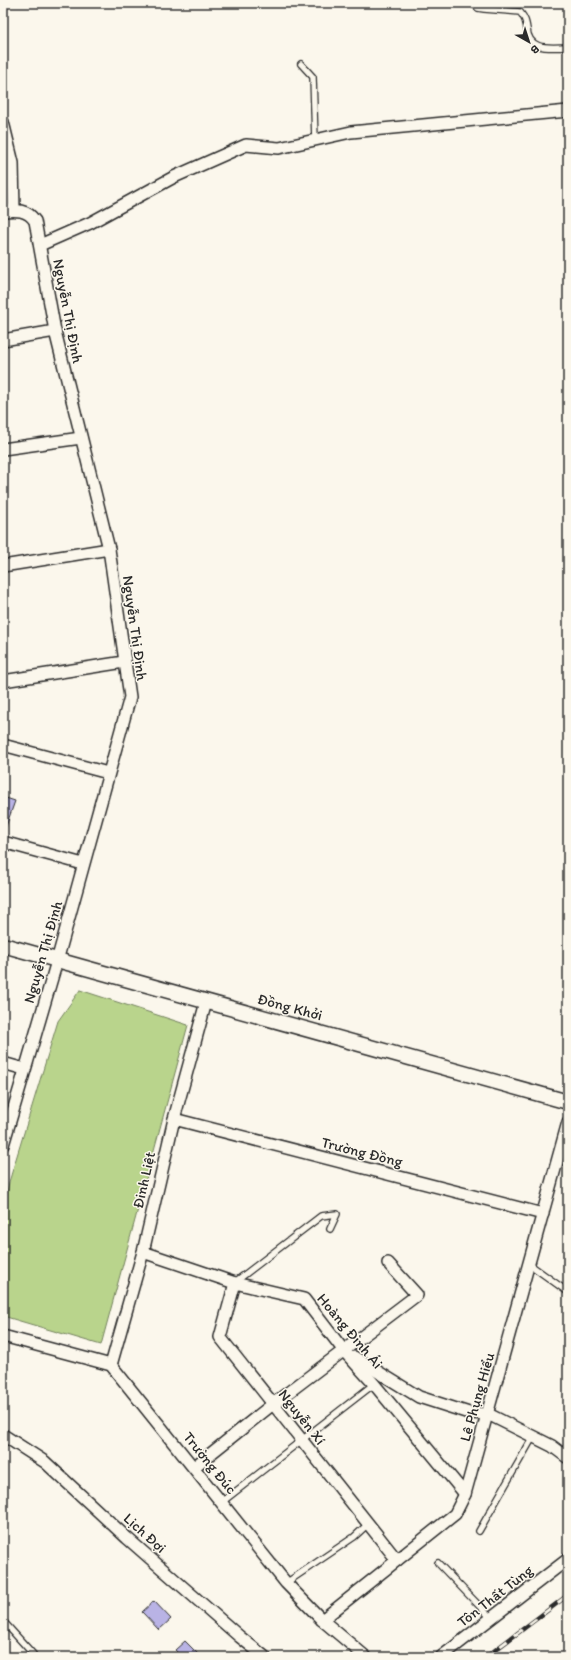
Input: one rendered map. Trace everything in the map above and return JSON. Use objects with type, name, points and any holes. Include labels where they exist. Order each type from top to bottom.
[{"type":"street","points":[[40,245],[90,223],[174,176],[246,145],[279,148],[350,132],[568,110]]},
{"type":"street","name":"Nguyễn Thị Định","points":[[3,122],[13,163],[9,210],[24,211],[31,215],[40,245],[55,331],[109,549],[130,697],[57,960],[3,1145]]},
{"type":"street","points":[[3,340],[55,331]]},
{"type":"street","points":[[3,449],[81,438]]},
{"type":"street","points":[[3,566],[109,549]]},
{"type":"street","points":[[3,681],[124,662]]},
{"type":"street","points":[[3,746],[108,773]]},
{"type":"street","points":[[3,842],[83,864]]},
{"type":"street","name":"Đồng Khởi","points":[[3,945],[568,1102]]},
{"type":"street","name":"Đinh Liệt","points":[[111,1366],[143,1252],[174,1119],[206,1002]]},
{"type":"street","points":[[3,1063],[24,1069]]},
{"type":"street","name":"Trường Đồng","points":[[174,1119],[543,1214]]},
{"type":"street","name":"Lê Phụng Hiểu","points":[[322,1620],[455,1514],[465,1494],[568,1122]]},
{"type":"street","name":"Hoàng Đình Ái","points":[[143,1252],[235,1283],[304,1299],[344,1351],[374,1384],[465,1494]]},
{"type":"street","points":[[194,1467],[273,1404],[417,1295],[388,1263]]},
{"type":"street","name":"Nguyễn Xí","points":[[235,1283],[220,1337],[397,1560]]},
{"type":"street","points":[[3,1336],[111,1366]]},
{"type":"street","points":[[344,1351],[419,1397],[469,1413],[488,1414],[552,1446],[568,1458]]},
{"type":"street","name":"Trường Đúc","points":[[111,1366],[194,1467],[286,1583],[322,1620],[366,1657]]},
{"type":"street","name":"Lịch Đợi","points":[[3,1435],[45,1462],[186,1589],[265,1657]]},
{"type":"street","name":"Tôn Thất Tùng","points":[[441,1657],[568,1559]]},
{"type":"lane","points":[[473,3],[478,8],[520,12],[525,17],[528,38],[532,43],[538,46],[568,47]]},
{"type":"lane","points":[[301,64],[313,77],[315,140]]},
{"type":"lane","points":[[235,1283],[320,1216],[337,1214],[330,1229]]},
{"type":"lane","points":[[529,1264],[568,1292]]},
{"type":"lane","points":[[222,1502],[374,1384]]},
{"type":"lane","points":[[479,1531],[533,1437]]},
{"type":"lane","points":[[286,1583],[354,1537],[368,1524]]},
{"type":"lane","points":[[438,1563],[490,1618]]},
{"type":"lane","points":[[3,1621],[33,1654]]},
{"type":"green space","points":[[80,990],[188,1025],[101,1345],[3,1316],[3,1215],[9,1182],[58,1021]]},
{"type":"building","points":[[3,797],[15,801],[4,832],[3,831]]},
{"type":"building","points":[[154,1601],[171,1619],[159,1630],[142,1612]]},
{"type":"building","points":[[185,1641],[201,1657],[182,1657],[175,1650]]},
{"type":"railway","points":[[486,1657],[568,1595]]}]
